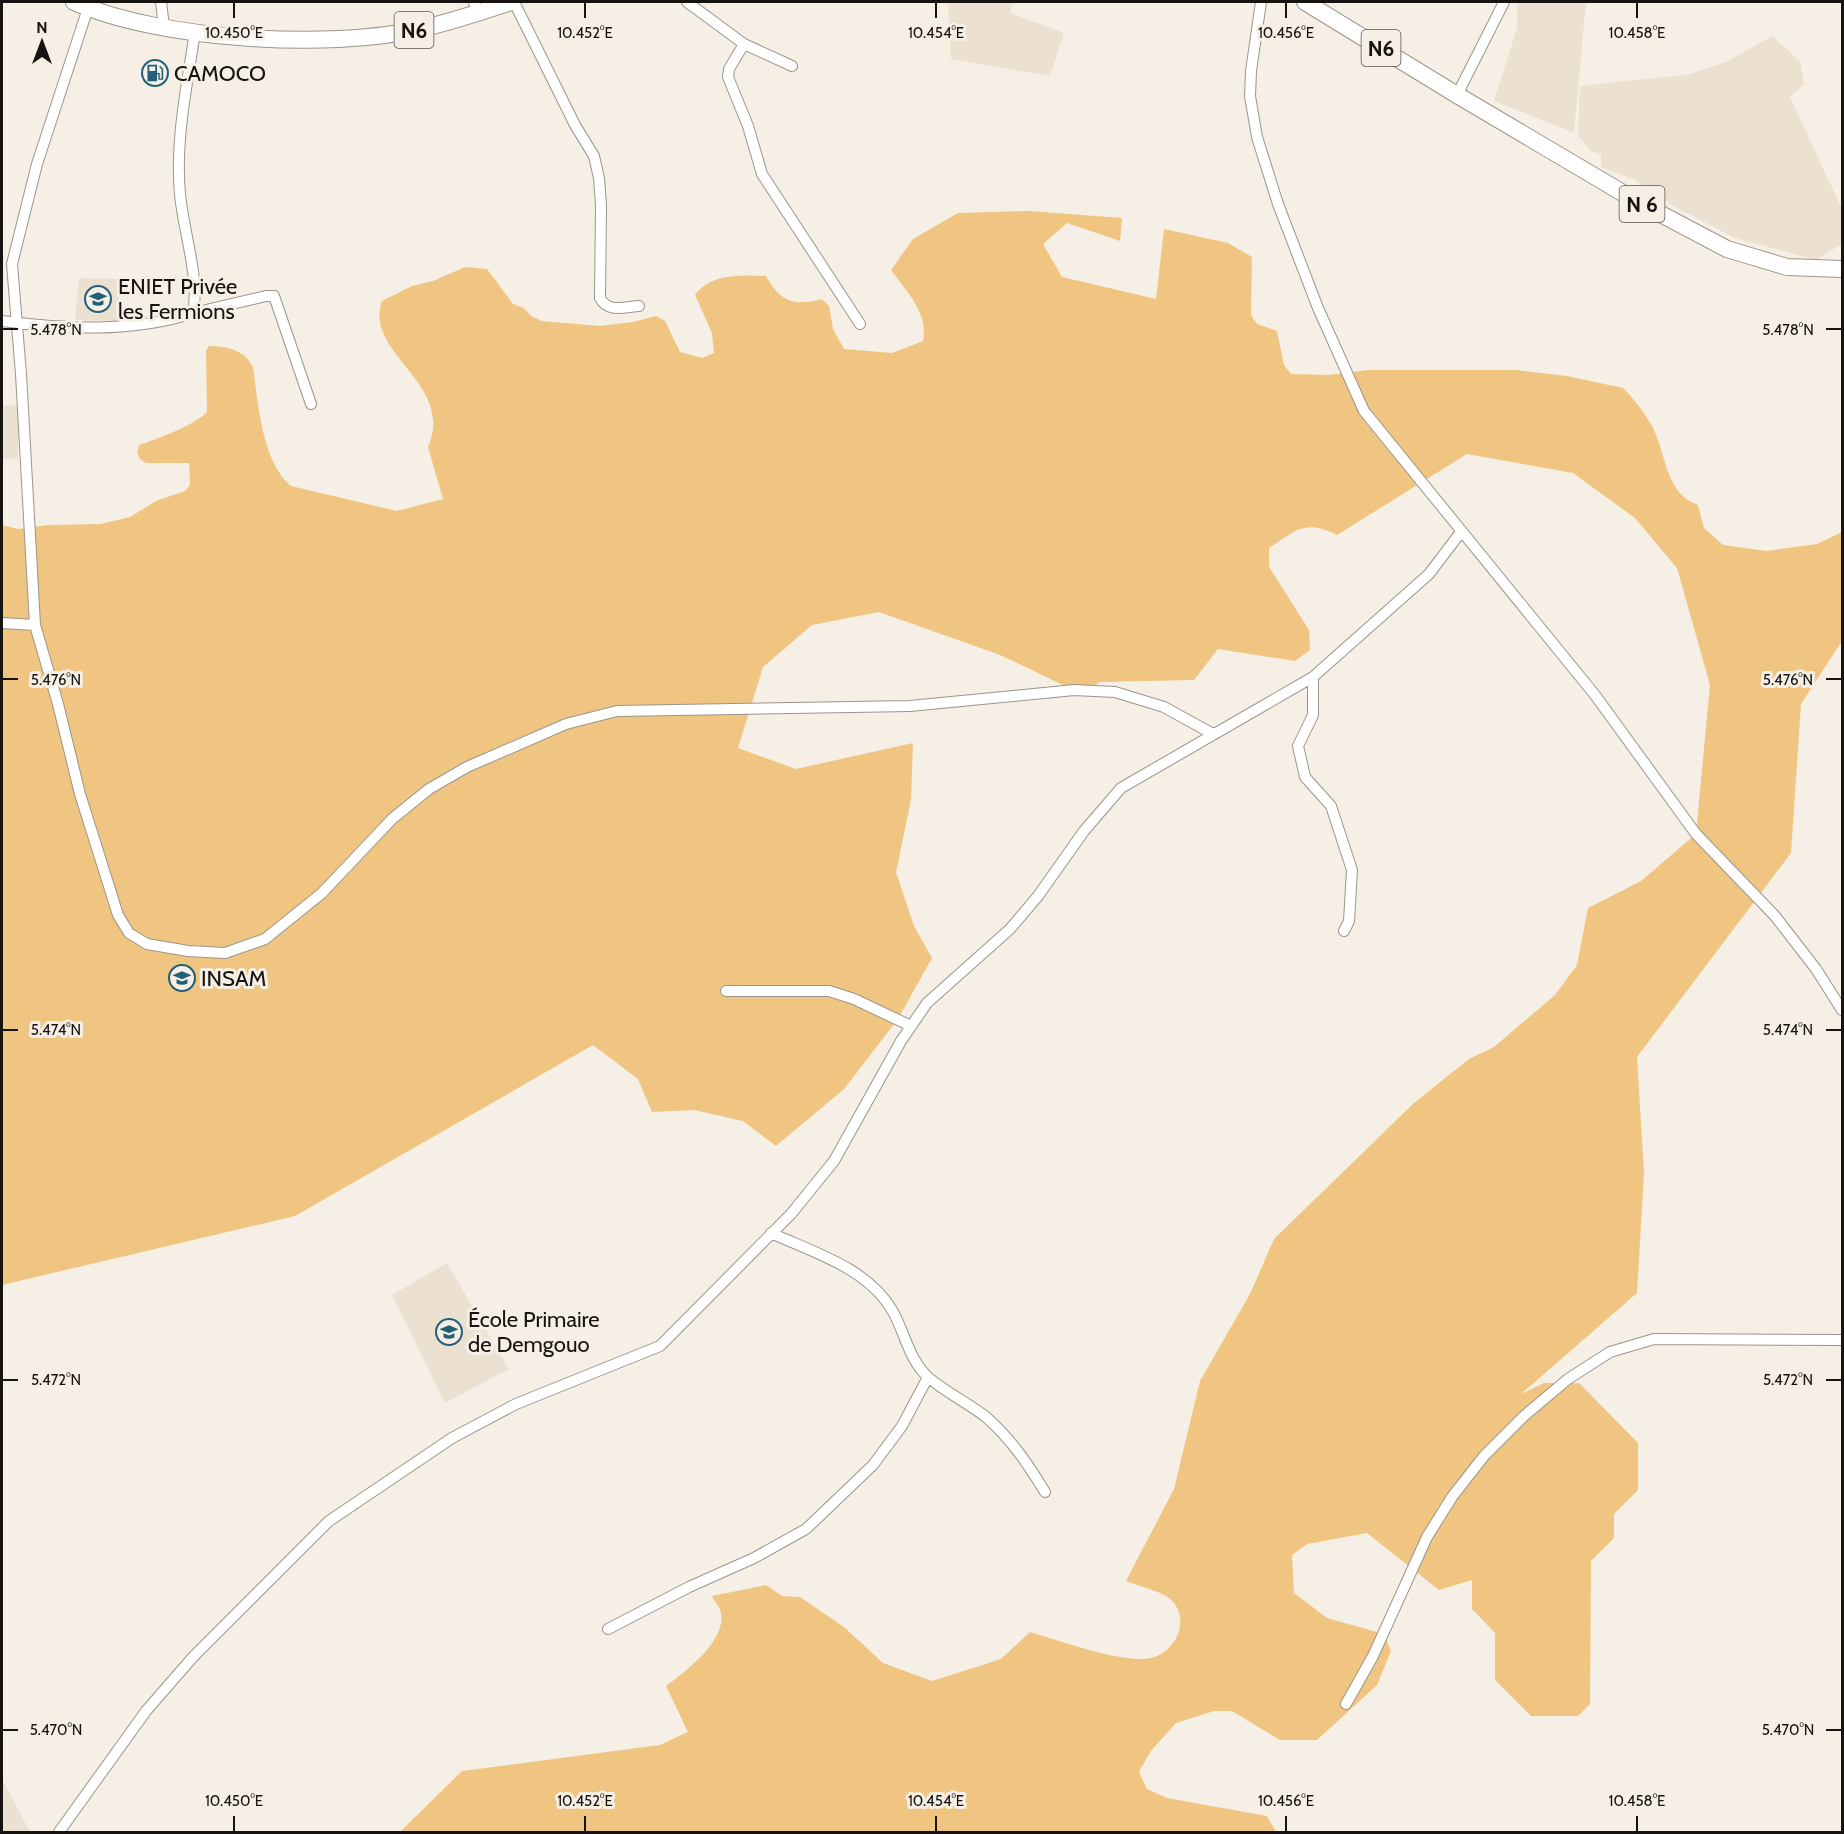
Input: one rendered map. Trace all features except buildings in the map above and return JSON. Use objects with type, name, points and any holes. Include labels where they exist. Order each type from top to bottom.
[{"type":"highway","name":"N6","points":[[81,5],[164,27],[195,32],[358,38],[418,30],[476,7],[513,2]]},
{"type":"highway","name":"N6","points":[[1305,2],[1457,96]]},
{"type":"highway","name":"N 6","points":[[1457,96],[1638,202],[1727,249],[1787,267],[1842,268]]},
{"type":"street","points":[[161,2],[164,27]]},
{"type":"street","points":[[513,2],[574,125],[594,156],[599,178],[601,205],[600,298],[604,305],[610,308],[639,306]]},
{"type":"street","points":[[687,2],[693,9],[744,44],[792,66]]},
{"type":"street","points":[[1261,2],[1251,71],[1250,96],[1257,137],[1278,204],[1318,308],[1364,411],[1381,435],[1431,491],[1461,532],[1594,695],[1696,834],[1774,916],[1816,969],[1842,1010]]},
{"type":"street","points":[[1457,96],[1504,2]]},
{"type":"street","points":[[81,5],[7,262],[17,323],[35,625],[58,704],[80,794],[118,915],[129,933],[147,944],[188,951],[225,953],[265,939],[322,893],[392,819],[429,789],[467,767],[566,724],[617,711],[910,706],[1074,690],[1115,692],[1164,707],[1213,734]]},
{"type":"street","points":[[193,313],[195,303],[193,280],[179,192],[184,108],[195,32]]},
{"type":"street","points":[[744,44],[729,69],[728,77],[748,126],[762,174],[860,324]]},
{"type":"street","points":[[2,321],[115,327],[165,322],[193,313],[274,296],[311,404]]},
{"type":"street","points":[[59,1833],[146,1711],[193,1657],[329,1521],[452,1438],[516,1404],[660,1346],[791,1214],[834,1161],[911,1026],[927,1003],[1010,929],[1038,896],[1084,831],[1121,788],[1313,677],[1430,574],[1461,532]]},
{"type":"street","points":[[2,623],[35,625]]},
{"type":"street","points":[[1313,677],[1313,715],[1298,746],[1305,777],[1331,806],[1352,870],[1349,921],[1344,931]]},
{"type":"street","points":[[726,991],[829,991],[854,999],[911,1026]]},
{"type":"street","points":[[771,1233],[853,1271],[876,1287],[893,1311],[912,1355],[928,1377],[985,1417],[1007,1438],[1023,1456],[1045,1492]]},
{"type":"street","points":[[1346,1704],[1373,1656],[1427,1536],[1452,1497],[1484,1456],[1524,1416],[1568,1379],[1610,1352],[1654,1339],[1842,1340]]},
{"type":"street","points":[[608,1629],[689,1587],[754,1558],[806,1529],[873,1465],[902,1426],[928,1377]]},
{"type":"shaded area","points":[[948,2],[1013,2],[1010,13],[1064,33],[1050,76],[951,59]]},
{"type":"shaded area","points":[[1517,2],[1586,2],[1574,133],[1494,101],[1517,28]]},
{"type":"shaded area","points":[[1772,36],[1800,61],[1804,84],[1790,97],[1842,209],[1842,244],[1816,260],[1735,238],[1675,207],[1633,179],[1601,167],[1601,154],[1591,151],[1578,136],[1580,86],[1691,74],[1728,61]]},
{"type":"shaded area","points":[[1029,211],[1122,218],[1120,241],[1067,223],[1043,244],[1062,277],[1156,299],[1164,229],[1228,243],[1252,257],[1251,315],[1257,324],[1277,331],[1284,365],[1291,374],[1329,375],[1368,370],[1516,370],[1567,376],[1623,388],[1652,426],[1668,471],[1679,492],[1687,500],[1698,505],[1704,528],[1723,545],[1766,551],[1817,544],[1842,532],[1842,641],[1801,704],[1791,853],[1637,1057],[1644,1173],[1637,1293],[1521,1394],[1544,1383],[1579,1383],[1638,1443],[1638,1490],[1614,1514],[1614,1538],[1591,1561],[1590,1704],[1578,1716],[1531,1716],[1495,1680],[1495,1633],[1472,1609],[1472,1580],[1439,1590],[1367,1533],[1307,1544],[1292,1555],[1294,1593],[1327,1618],[1384,1634],[1391,1651],[1377,1685],[1317,1740],[1280,1740],[1232,1711],[1214,1711],[1176,1723],[1150,1752],[1139,1772],[1147,1789],[1167,1798],[1267,1816],[1276,1832],[400,1832],[462,1771],[660,1745],[688,1732],[666,1686],[703,1654],[717,1634],[721,1624],[721,1613],[712,1596],[766,1585],[782,1596],[800,1597],[844,1627],[883,1663],[932,1681],[1001,1659],[1030,1632],[1124,1658],[1151,1658],[1168,1649],[1178,1633],[1180,1624],[1180,1615],[1176,1606],[1169,1598],[1154,1590],[1126,1581],[1174,1489],[1200,1381],[1250,1294],[1274,1239],[1414,1103],[1469,1059],[1494,1047],[1555,995],[1577,965],[1588,908],[1641,881],[1696,834],[1710,685],[1677,568],[1635,518],[1573,473],[1467,454],[1337,535],[1309,527],[1294,532],[1269,548],[1269,567],[1309,630],[1310,650],[1295,661],[1218,649],[1194,680],[1099,682],[1084,695],[1000,655],[879,612],[812,625],[763,667],[738,748],[796,769],[913,743],[911,800],[896,872],[914,926],[932,958],[898,1019],[844,1089],[776,1146],[743,1121],[694,1110],[652,1112],[638,1079],[593,1045],[295,1216],[2,1285],[2,525],[18,529],[49,525],[101,524],[130,517],[156,501],[185,491],[190,485],[189,463],[146,463],[140,459],[137,452],[139,445],[185,427],[207,412],[206,351],[209,346],[235,350],[250,361],[268,447],[281,475],[291,486],[397,511],[443,499],[428,447],[433,425],[430,405],[421,387],[385,337],[380,320],[382,301],[412,286],[433,281],[465,267],[487,269],[513,304],[524,308],[531,316],[542,321],[600,326],[633,322],[656,316],[665,321],[680,352],[702,358],[714,353],[712,333],[695,295],[709,283],[718,279],[737,276],[766,276],[777,291],[788,300],[803,302],[822,299],[829,306],[833,329],[844,349],[892,353],[923,341],[923,321],[915,303],[891,270],[913,239],[958,213]]},
{"type":"shaded area","name":"ENIET Privée les Fermions","points":[[79,278],[120,279],[118,321],[75,320]]},
{"type":"shaded area","points":[[18,405],[18,458],[2,459],[2,406]]},
{"type":"shaded area","name":"École Primaire de Demgouo","points":[[447,1263],[509,1369],[445,1403],[392,1295]]},
{"type":"shaded area","points":[[2,1782],[5,1784],[30,1832],[2,1832]]},
{"type":"place","name":"CAMOCO","points":[[155,73]]},
{"type":"place","name":"ENIET Privée les Fermions","points":[[98,299]]},
{"type":"place","name":"INSAM","points":[[182,978]]},
{"type":"place","name":"École Primaire de Demgouo","points":[[449,1332]]}]
